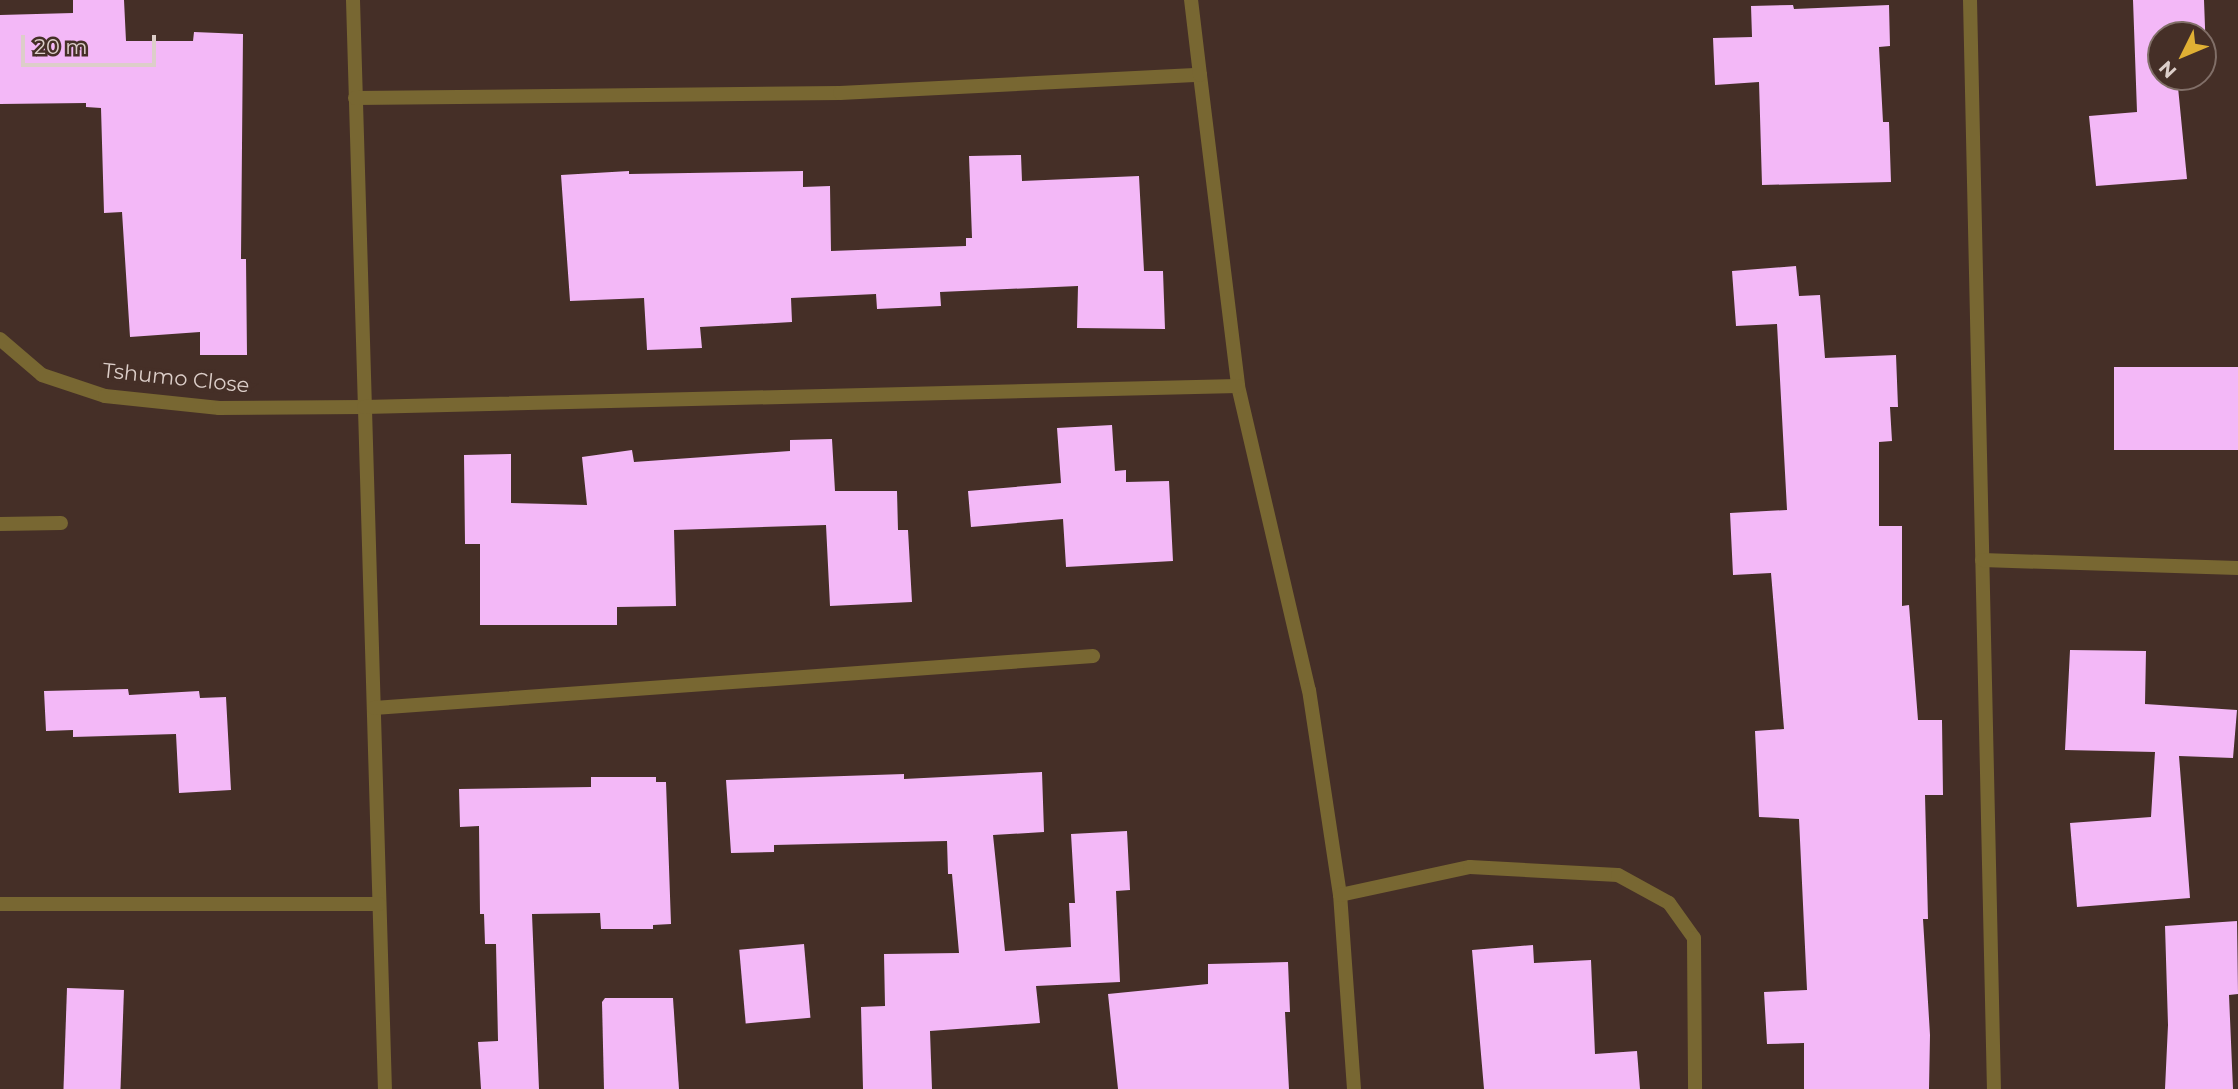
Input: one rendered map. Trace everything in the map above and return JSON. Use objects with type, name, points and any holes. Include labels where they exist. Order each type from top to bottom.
[{"type":"street","points":[[353,0],[385,1089]]},
{"type":"street","points":[[1191,0],[1238,386],[1309,690],[1340,895],[1354,1089]]},
{"type":"street","points":[[1970,0],[1994,1089]]},
{"type":"street","points":[[355,98],[840,93],[1200,75]]},
{"type":"street","name":"Tshumo Close","points":[[0,339],[42,375],[105,396],[219,408],[365,407],[1238,386]]},
{"type":"street","points":[[0,524],[61,523]]},
{"type":"street","points":[[1982,560],[2238,568]]},
{"type":"street","points":[[374,708],[1093,656]]},
{"type":"street","points":[[1340,895],[1469,867],[1618,875],[1669,903],[1694,938],[1695,1089]]},
{"type":"street","points":[[0,904],[379,904]]},
{"type":"building","points":[[73,0],[124,0],[126,41],[193,41],[194,32],[243,34],[241,259],[246,259],[247,355],[200,355],[200,332],[130,337],[122,212],[104,213],[101,108],[86,107],[86,103],[0,104],[0,15],[73,13]]},
{"type":"building","points":[[2133,0],[2204,0],[2205,21],[2147,21],[2147,91],[2178,91],[2187,179],[2096,186],[2089,116],[2137,112]]},
{"type":"building","points":[[1793,5],[1794,9],[1889,5],[1890,46],[1879,47],[1883,122],[1889,122],[1891,182],[1762,185],[1759,82],[1715,85],[1713,38],[1752,37],[1751,6]]},
{"type":"building","points":[[1021,155],[1022,181],[1139,176],[1144,271],[1163,271],[1165,329],[1077,328],[1078,286],[940,292],[941,306],[877,309],[876,294],[791,298],[792,322],[700,327],[702,348],[647,350],[644,298],[570,301],[561,175],[629,171],[629,174],[803,171],[803,187],[830,186],[831,251],[966,246],[966,238],[972,238],[969,156]]},
{"type":"building","points":[[1796,266],[1799,296],[1820,295],[1825,358],[1896,355],[1898,407],[1890,407],[1892,441],[1879,442],[1879,526],[1902,526],[1902,606],[1909,605],[1918,720],[1942,720],[1943,795],[1925,795],[1928,919],[1923,919],[1930,1035],[1929,1089],[1804,1089],[1804,1043],[1767,1044],[1764,992],[1807,990],[1799,819],[1759,817],[1755,731],[1784,729],[1771,573],[1733,575],[1730,513],[1787,510],[1777,324],[1736,326],[1732,271]]},
{"type":"building","points":[[2114,367],[2238,367],[2238,450],[2114,450]]},
{"type":"building","points":[[1112,425],[1115,471],[1126,470],[1126,482],[1169,481],[1173,561],[1066,567],[1063,519],[971,527],[968,491],[1061,483],[1057,428]]},
{"type":"building","points":[[832,439],[835,491],[897,491],[898,530],[908,530],[912,602],[830,606],[826,525],[674,530],[676,606],[617,607],[617,625],[480,625],[480,544],[465,544],[464,455],[511,454],[511,503],[587,505],[582,457],[632,450],[634,462],[790,451],[790,440]]},
{"type":"building","points":[[2070,650],[2146,651],[2145,704],[2237,710],[2233,758],[2179,756],[2190,898],[2077,907],[2070,823],[2151,817],[2155,752],[2065,750]]},
{"type":"building","points":[[128,689],[129,695],[199,691],[200,698],[226,697],[231,790],[179,793],[176,734],[73,737],[73,730],[46,731],[44,691]]},
{"type":"building","points":[[1042,772],[1044,832],[993,835],[1005,951],[1071,947],[1069,903],[1075,903],[1071,834],[1127,831],[1130,890],[1116,891],[1120,982],[1036,986],[1040,1023],[930,1031],[932,1089],[863,1089],[861,1007],[885,1006],[884,954],[959,953],[952,874],[948,874],[947,841],[774,845],[774,852],[731,853],[726,780],[904,774],[904,779]]},
{"type":"building","points":[[591,777],[656,777],[656,782],[666,782],[671,924],[653,925],[653,929],[601,929],[600,913],[532,914],[539,1089],[481,1089],[478,1042],[498,1041],[496,944],[485,944],[484,914],[480,914],[479,826],[460,827],[459,789],[591,787]]},
{"type":"building","points":[[2237,921],[2238,994],[2229,995],[2233,1089],[2165,1089],[2168,1025],[2165,926]]},
{"type":"building","points":[[804,944],[810,1018],[746,1023],[739,950]]},
{"type":"building","points":[[1533,945],[1534,963],[1591,960],[1595,1054],[1637,1051],[1640,1089],[1484,1089],[1472,950]]},
{"type":"building","points":[[1288,962],[1290,1012],[1285,1012],[1289,1089],[1118,1089],[1108,994],[1208,984],[1208,964]]},
{"type":"building","points":[[67,988],[124,990],[121,1089],[63,1089]]},
{"type":"building","points":[[605,998],[673,998],[679,1089],[604,1089],[602,1002]]}]
